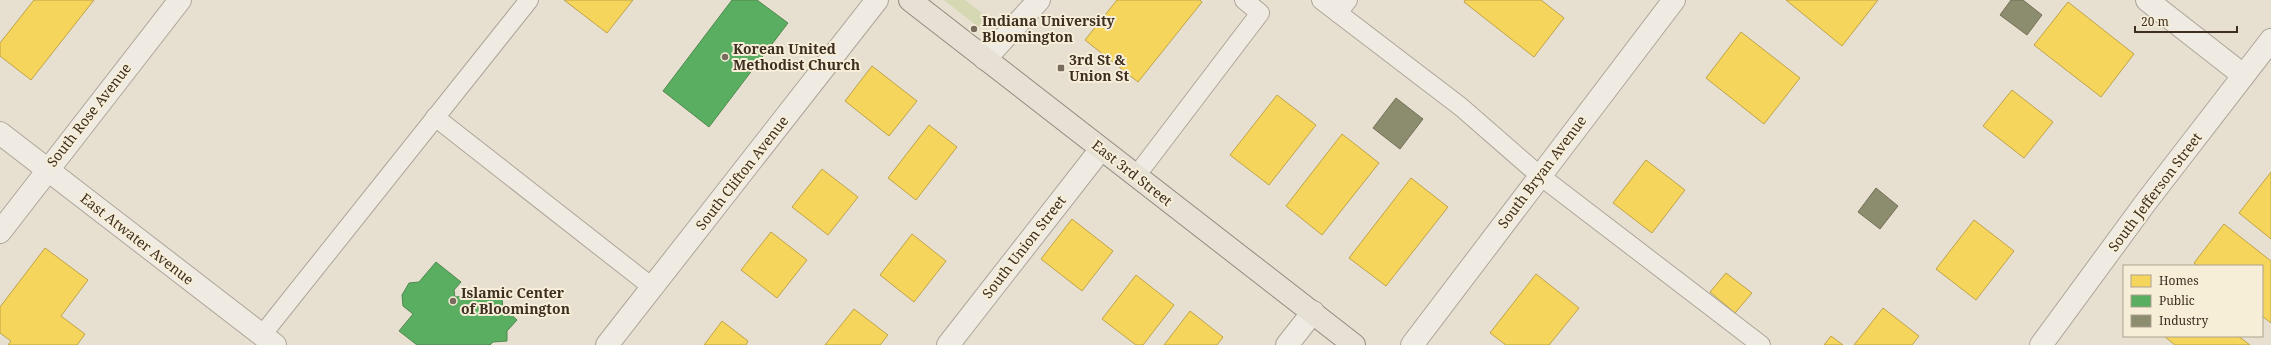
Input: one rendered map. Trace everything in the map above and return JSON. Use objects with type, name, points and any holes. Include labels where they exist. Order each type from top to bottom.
[{"type":"main road","name":"East 3rd Street","points":[[910,0],[1354,345]]},
{"type":"street","name":"South Rose Avenue","points":[[0,232],[180,0]]},
{"type":"street","name":"South Clifton Avenue","points":[[607,345],[877,0]]},
{"type":"street","points":[[985,59],[1039,0]]},
{"type":"street","name":"South Bryan Avenue","points":[[1412,345],[1674,0]]},
{"type":"street","points":[[2147,0],[2243,75]]},
{"type":"street","name":"South Jefferson Street","points":[[2041,345],[2146,202],[2271,40]]},
{"type":"street","name":"East Atwater Avenue","points":[[0,132],[47,170],[269,340]]},
{"type":"street","name":"South Union Street","points":[[948,345],[1101,149]]},
{"type":"street","points":[[1288,345],[1312,312]]},
{"type":"lane","points":[[269,340],[435,118],[529,0]]},
{"type":"lane","points":[[1136,176],[1260,12],[1244,0]]},
{"type":"lane","points":[[1321,0],[1343,6],[1540,175],[1761,345]]},
{"type":"lane","points":[[435,118],[652,287]]},
{"type":"green space","points":[[944,0],[965,0],[995,23],[986,28],[977,26]]},
{"type":"building: Homes","points":[[34,0],[94,0],[31,80],[0,56],[0,43]]},
{"type":"building: Homes","points":[[564,0],[633,0],[607,33]]},
{"type":"building: Homes","points":[[1117,0],[1200,0],[1202,2],[1138,82],[1085,40]]},
{"type":"building: Homes","points":[[1465,0],[1541,0],[1564,18],[1534,57],[1464,2]]},
{"type":"building: Homes","points":[[1786,0],[1878,0],[1842,46]]},
{"type":"building: Homes","points":[[2068,2],[2134,54],[2101,97],[2034,45]]},
{"type":"building: Homes","points":[[1741,32],[1800,78],[1764,124],[1706,78]]},
{"type":"building: Homes","points":[[872,66],[917,101],[889,136],[845,101]]},
{"type":"building: Homes","points":[[2012,90],[2053,122],[2024,158],[1983,126]]},
{"type":"building: Homes","points":[[1277,95],[1316,125],[1269,185],[1230,155]]},
{"type":"building: Homes","points":[[929,125],[957,147],[916,200],[888,178]]},
{"type":"building: Homes","points":[[1342,134],[1379,163],[1322,235],[1286,206]]},
{"type":"building: Homes","points":[[1646,160],[1685,190],[1652,233],[1613,203]]},
{"type":"building: Homes","points":[[822,169],[858,197],[828,235],[792,207]]},
{"type":"building: Homes","points":[[2271,172],[2271,239],[2239,213]]},
{"type":"building: Homes","points":[[1411,178],[1448,207],[1386,286],[1349,258]]},
{"type":"building: Homes","points":[[1072,219],[1113,251],[1082,291],[1041,259]]},
{"type":"building: Homes","points":[[1974,220],[2014,251],[1976,300],[1936,269]]},
{"type":"building: Homes","points":[[2224,224],[2271,261],[2271,323],[2263,317],[2263,265],[2197,265],[2194,263]]},
{"type":"building: Homes","points":[[771,232],[807,260],[777,298],[741,270]]},
{"type":"building: Homes","points":[[912,234],[946,261],[914,302],[880,275]]},
{"type":"building: Homes","points":[[45,248],[88,280],[61,316],[85,334],[77,345],[8,345],[11,341],[0,333],[0,307]]},
{"type":"building: Homes","points":[[1726,273],[1752,293],[1735,313],[1710,292]]},
{"type":"building: Homes","points":[[1536,274],[1579,308],[1549,345],[1506,345],[1490,333]]},
{"type":"building: Homes","points":[[1136,275],[1174,305],[1143,345],[1136,345],[1102,319]]},
{"type":"building: Homes","points":[[1883,308],[1919,336],[1912,345],[1854,345]]},
{"type":"building: Homes","points":[[854,309],[888,335],[880,345],[825,345]]},
{"type":"building: Homes","points":[[1190,311],[1223,337],[1217,345],[1164,345]]},
{"type":"building: Homes","points":[[722,321],[748,341],[746,345],[704,345]]},
{"type":"building: Homes","points":[[1831,336],[1843,345],[1824,345]]},
{"type":"building: Homes","points":[[2165,337],[2239,337],[2250,345],[2175,345]]},
{"type":"building: Public","name":"Korean United Methodist Church","points":[[732,0],[757,0],[788,23],[709,127],[663,91]]},
{"type":"building: Public","name":"Islamic Center of Bloomington","points":[[436,262],[461,282],[454,290],[455,297],[467,296],[475,286],[484,294],[501,292],[503,307],[517,320],[507,331],[507,341],[493,342],[490,345],[417,345],[399,331],[413,314],[403,306],[402,295],[409,283],[419,282]]},
{"type":"building: Industry","points":[[2011,0],[2023,0],[2042,15],[2027,35],[2000,15]]},
{"type":"building: Industry","points":[[1396,98],[1423,119],[1400,149],[1373,128]]},
{"type":"building: Industry","points":[[1876,188],[1898,206],[1880,229],[1858,212]]},
{"type":"place","name":"Indiana University Bloomington","points":[[974,29]]},
{"type":"place","name":"Korean United Methodist Church","points":[[725,57]]},
{"type":"place","name":"3rd St & Union St","points":[[1061,68]]},
{"type":"place","name":"Islamic Center of Bloomington","points":[[453,301]]}]
